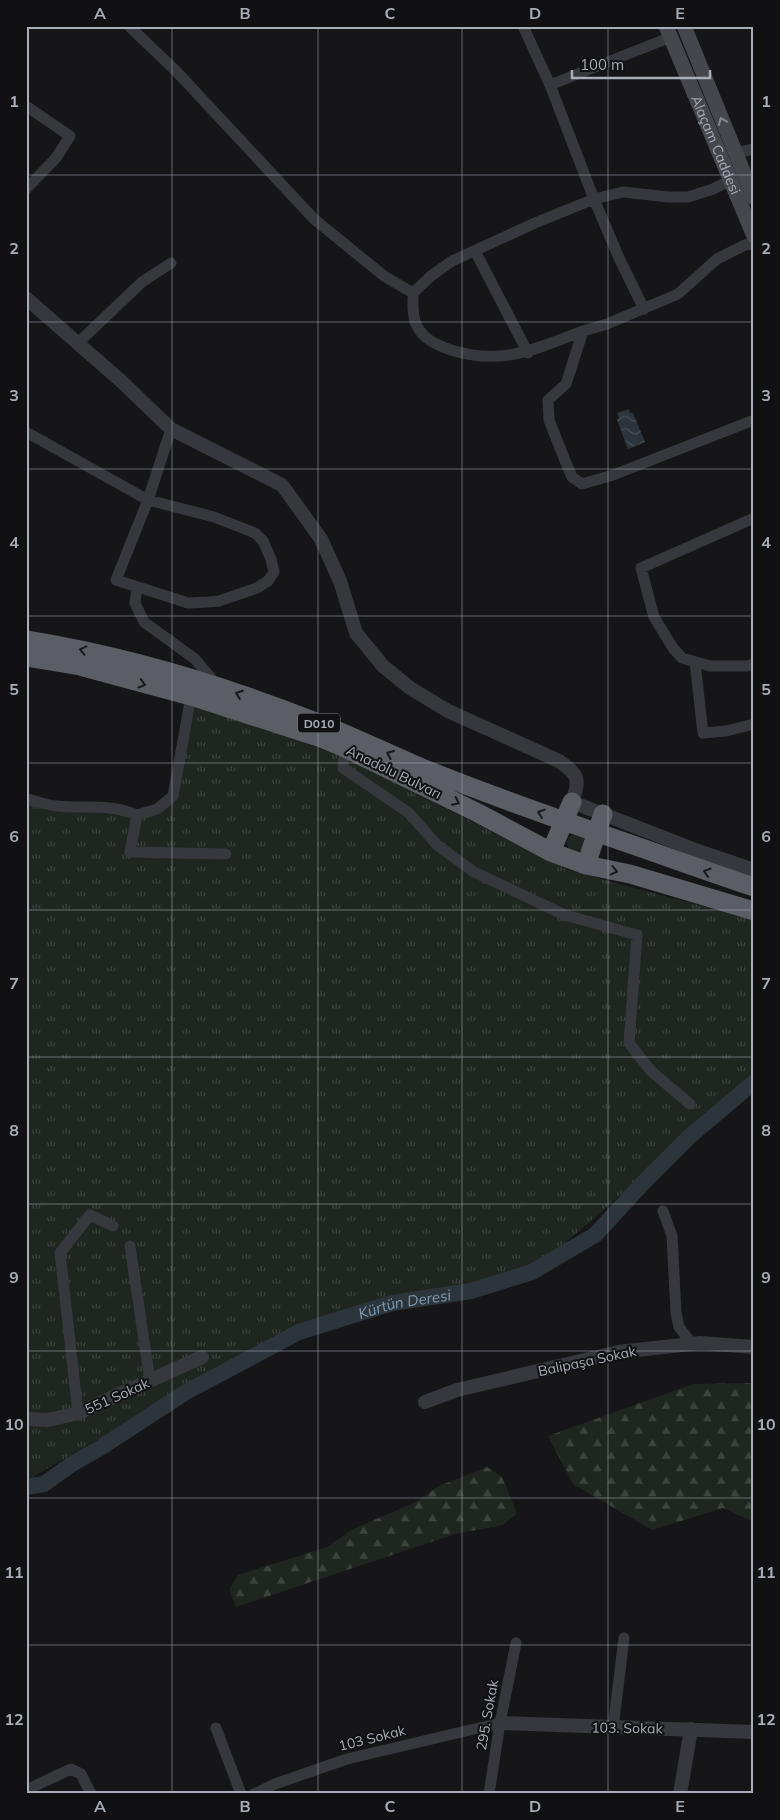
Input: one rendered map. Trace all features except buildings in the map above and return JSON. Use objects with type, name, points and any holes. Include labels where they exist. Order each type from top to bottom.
[{"type":"highway","name":"Anadolu Bulvarı","points":[[26,640],[120,659],[217,686],[317,722],[499,798],[754,887]]},
{"type":"highway","name":"Anadolu Bulvarı","points":[[26,657],[80,666],[191,696],[258,717],[345,748],[478,813],[551,852],[586,864],[630,874],[754,910]]},
{"type":"highway","points":[[551,852],[572,802]]},
{"type":"highway","points":[[586,864],[603,814]]},
{"type":"main road","name":"Alaçam Caddesi","points":[[684,26],[754,198]]},
{"type":"main road","name":"Alaçam Caddesi","points":[[669,32],[754,236]]},
{"type":"street","points":[[129,26],[176,71],[314,219],[384,276],[412,292]]},
{"type":"street","points":[[523,26],[550,85],[618,258],[644,309]]},
{"type":"street","points":[[550,85],[669,32]]},
{"type":"street","points":[[26,106],[70,136],[56,158],[26,190]]},
{"type":"street","points":[[735,153],[754,149]]},
{"type":"street","points":[[412,292],[452,261],[594,199],[623,192],[668,197],[688,197],[713,189],[731,180]]},
{"type":"street","points":[[412,292],[414,319],[424,337],[436,345],[460,353],[496,358],[528,352],[644,309],[678,294],[717,259],[745,245],[754,244]]},
{"type":"street","points":[[475,251],[528,352]]},
{"type":"street","points":[[78,343],[142,282],[171,262]]},
{"type":"street","points":[[26,298],[171,429],[282,485],[321,539],[340,581],[356,633],[383,666],[410,688],[448,711],[559,760],[574,771],[577,779],[572,802],[754,870]]},
{"type":"street","points":[[583,331],[566,384],[548,400],[549,420],[566,463],[572,477],[582,484],[613,475],[754,420]]},
{"type":"street","points":[[26,432],[148,500],[214,518],[254,533],[263,541],[271,559],[274,572],[268,580],[257,588],[219,600],[188,603],[116,580],[148,500],[171,429]]},
{"type":"street","points":[[754,518],[642,568],[654,617],[673,648],[682,658],[710,666],[746,666],[754,664]]},
{"type":"street","points":[[137,587],[135,603],[144,622],[195,659],[217,686]]},
{"type":"street","points":[[695,662],[703,733],[726,731],[754,724]]},
{"type":"street","points":[[26,799],[56,806],[93,806],[125,810],[137,816],[157,809],[172,796],[191,696]]},
{"type":"street","points":[[345,748],[343,768],[409,813],[436,845],[474,872],[565,915],[637,935],[629,1043],[651,1071],[690,1104]]},
{"type":"street","points":[[137,816],[130,852],[226,854]]},
{"type":"street","points":[[663,1211],[672,1236],[676,1313],[679,1327],[692,1344]]},
{"type":"street","points":[[78,1414],[60,1253],[90,1215],[113,1226]]},
{"type":"street","points":[[130,1246],[150,1381]]},
{"type":"street","name":"Balipaşa Sokak","points":[[425,1402],[457,1390],[619,1352],[692,1344],[754,1347]]},
{"type":"street","name":"551 Sokak","points":[[26,1419],[48,1420],[78,1414],[202,1356]]},
{"type":"street","points":[[613,1728],[624,1638]]},
{"type":"street","name":"295. Sokak","points":[[489,1794],[500,1723],[516,1643]]},
{"type":"street","name":"103. Sokak","points":[[500,1723],[754,1732]]},
{"type":"street","name":"103 Sokak","points":[[254,1794],[275,1784],[347,1759],[500,1723]]},
{"type":"street","points":[[216,1728],[241,1794]]},
{"type":"street","points":[[680,1794],[691,1729]]},
{"type":"street","points":[[26,1790],[71,1769],[81,1774],[91,1794]]},
{"type":"green space","points":[[196,701],[347,759],[568,870],[754,920],[754,1079],[532,1272],[392,1303],[299,1332],[228,1364],[26,1481],[26,802],[148,816],[175,799]]},
{"type":"green space","points":[[576,834],[584,839],[585,843],[580,851],[576,852],[568,847],[567,843],[572,835]]},
{"type":"green space","points":[[754,1383],[754,1522],[723,1508],[652,1530],[573,1484],[548,1436],[693,1384]]},
{"type":"green space","points":[[487,1467],[502,1477],[517,1513],[503,1525],[455,1534],[236,1607],[229,1590],[238,1575],[327,1547],[353,1529],[416,1502],[439,1486]]},
{"type":"water","points":[[629,409],[630,413],[633,413],[645,442],[628,449],[617,420],[619,418],[617,413]]},
{"type":"waterway","name":"Kürtün Deresi","points":[[26,1487],[44,1484],[72,1464],[186,1392],[299,1332],[392,1303],[471,1291],[532,1272],[595,1235],[689,1137],[754,1082]]}]
